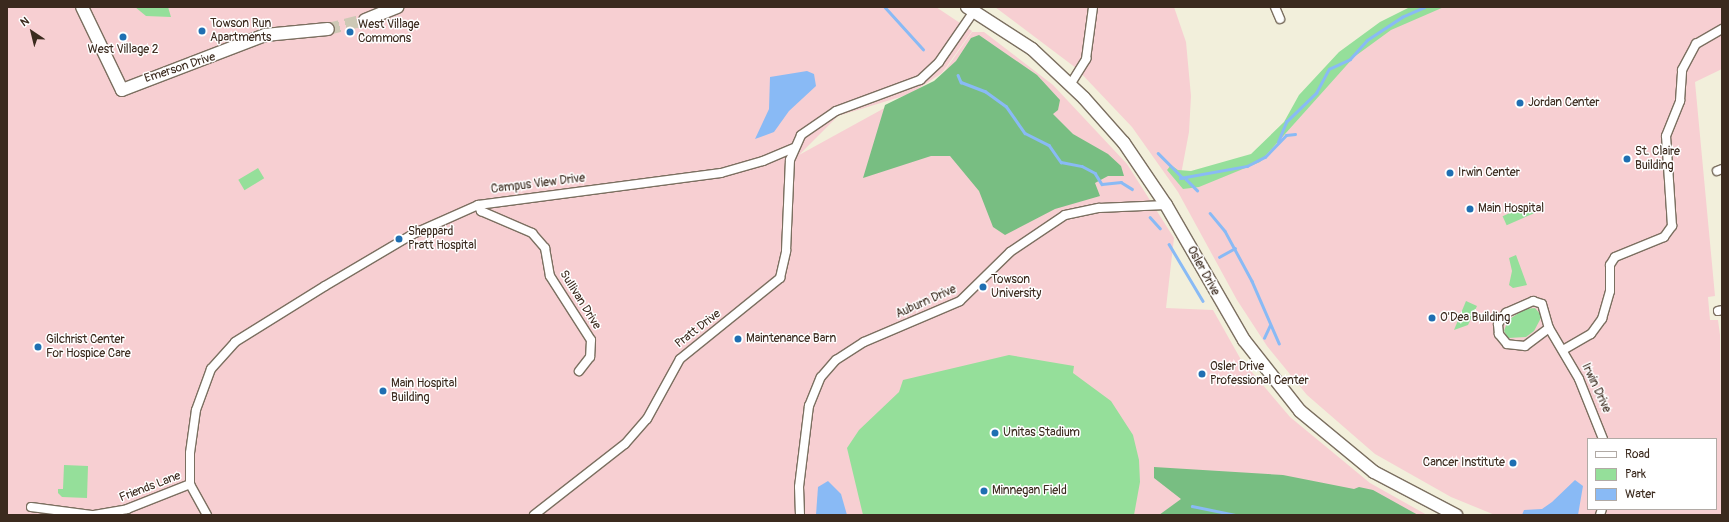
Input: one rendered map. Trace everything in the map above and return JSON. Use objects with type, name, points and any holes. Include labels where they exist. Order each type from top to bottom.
[{"type":"street","name":"Emerson Drive","points":[[82,7],[122,90],[265,34],[328,29]]},
{"type":"street","points":[[365,20],[398,7]]},
{"type":"street","points":[[1070,85],[1086,59],[1093,7]]},
{"type":"street","points":[[1275,7],[1280,19]]},
{"type":"street","points":[[793,148],[807,129],[823,117],[920,80],[939,62],[970,9]]},
{"type":"street","name":"Osler Drive","points":[[970,9],[1032,49],[1070,85],[1124,143],[1166,205],[1244,340],[1292,403],[1326,436],[1374,472],[1456,515]]},
{"type":"street","points":[[1563,350],[1591,334],[1602,320],[1610,291],[1610,265],[1615,257],[1664,237],[1672,226],[1666,136],[1680,101],[1682,70],[1696,44],[1722,29]]},
{"type":"street","name":"Campus View Drive","points":[[190,484],[190,446],[196,410],[211,369],[227,348],[386,249],[478,205],[721,172],[763,161],[793,148]]},
{"type":"street","name":"Pratt Drive","points":[[534,515],[628,442],[647,419],[680,359],[780,278],[786,251],[793,148]]},
{"type":"street","name":"Sullivan Drive","points":[[478,205],[481,210],[525,228],[543,243],[550,276],[591,340],[590,357],[579,371]]},
{"type":"street","name":"Auburn Drive","points":[[800,515],[799,487],[809,406],[821,377],[836,360],[864,342],[960,301],[1016,248],[1065,215],[1099,208],[1166,205]]},
{"type":"street","points":[[1533,301],[1542,304],[1549,328],[1525,346],[1513,346],[1499,334],[1498,324],[1506,313],[1533,301]]},
{"type":"street","name":"Irwin Drive","points":[[1549,328],[1563,350],[1588,398],[1603,438]]},
{"type":"street","points":[[190,484],[207,515]]},
{"type":"street","name":"Friends Lane","points":[[31,507],[94,515],[127,509],[190,484]]},
{"type":"shaded area","points":[[7,7],[936,7],[972,31],[942,73],[910,94],[838,116],[799,155],[890,105],[925,99],[972,32],[984,32],[1053,85],[1127,164],[1174,238],[1166,308],[1213,310],[1240,358],[1290,417],[1370,483],[1427,515],[7,515]]},
{"type":"shaded area","points":[[995,7],[1174,7],[1186,42],[1191,96],[1189,132],[1179,185],[1256,159],[1375,31],[1433,7],[1722,7],[1722,69],[1695,82],[1715,296],[1708,297],[1710,320],[1718,320],[1720,335],[1722,515],[1495,515],[1451,497],[1375,454],[1307,395],[1267,346],[1237,300],[1178,192],[1132,127],[1076,68]]},
{"type":"green space","points":[[135,7],[168,7],[171,17],[146,16]]},
{"type":"green space","points":[[1410,7],[1444,7],[1391,30],[1354,57],[1260,162],[1199,187],[1183,189],[1167,170],[1171,165],[1178,170],[1191,171],[1251,154],[1284,122],[1299,95],[1339,52],[1380,22]]},
{"type":"green space","points":[[979,35],[1037,75],[1060,100],[1058,110],[1053,114],[1073,134],[1108,154],[1121,166],[1124,176],[1108,176],[1095,183],[1100,196],[1055,209],[1005,235],[993,227],[979,191],[950,156],[931,156],[863,178],[885,105],[934,81],[956,61],[971,38]]},
{"type":"green space","points":[[258,168],[264,178],[244,190],[238,180]]},
{"type":"green space","points":[[1530,204],[1534,213],[1507,225],[1503,216]]},
{"type":"green space","points":[[1516,255],[1527,285],[1513,288],[1509,285],[1512,271],[1509,258]]},
{"type":"green space","points":[[1466,301],[1477,306],[1468,325],[1454,330]]},
{"type":"green space","points":[[1535,308],[1542,316],[1534,331],[1526,337],[1508,338],[1504,331],[1508,320],[1525,309]]},
{"type":"green space","name":"Unitas Stadium","points":[[1009,355],[1074,366],[1073,373],[1111,401],[1133,435],[1139,460],[1140,482],[1134,515],[863,515],[847,448],[859,430],[899,392],[903,380]]},
{"type":"green space","points":[[64,465],[88,466],[87,498],[62,497],[58,493],[58,489],[63,489]]},
{"type":"green space","points":[[1154,467],[1283,475],[1354,489],[1359,487],[1373,490],[1418,515],[1159,515],[1181,499],[1154,478]]},
{"type":"water","points":[[807,71],[814,74],[816,86],[789,111],[774,132],[755,139],[769,109],[770,77]]},
{"type":"water","points":[[1575,480],[1583,486],[1578,515],[1522,515],[1524,510],[1542,509],[1552,502]]},
{"type":"water","points":[[828,481],[841,494],[847,515],[816,515],[818,487]]},
{"type":"waterway","points":[[885,7],[923,49]]},
{"type":"waterway","points":[[1278,142],[1286,122],[1316,93],[1329,69],[1350,59],[1367,40],[1402,17],[1424,7]]},
{"type":"waterway","points":[[958,75],[961,82],[985,91],[1006,106],[1025,133],[1049,145],[1061,162],[1082,166],[1095,173],[1102,184],[1121,182],[1132,189]]},
{"type":"waterway","points":[[1180,178],[1247,166],[1265,157],[1286,135],[1295,134]]},
{"type":"waterway","points":[[1158,153],[1183,178]]},
{"type":"waterway","points":[[1186,179],[1197,190]]},
{"type":"waterway","points":[[1210,213],[1225,231],[1252,281],[1279,343]]},
{"type":"waterway","points":[[1150,217],[1160,228]]},
{"type":"waterway","points":[[1169,244],[1203,301]]},
{"type":"waterway","points":[[1219,257],[1235,248]]},
{"type":"waterway","points":[[1264,338],[1270,325]]},
{"type":"waterway","points":[[1192,506],[1236,515]]},
{"type":"tunnel","points":[[328,29],[365,20]]},
{"type":"place","name":"Towson Run Apartments","points":[[202,31]]},
{"type":"place","name":"West Village Commons","points":[[350,32]]},
{"type":"place","name":"West Village 2","points":[[123,37]]},
{"type":"place","name":"Jordan Center","points":[[1520,103]]},
{"type":"place","name":"St. Claire Building","points":[[1627,159]]},
{"type":"place","name":"Irwin Center","points":[[1450,173]]},
{"type":"place","name":"Main Hospital","points":[[1470,209]]},
{"type":"place","name":"Sheppard Pratt Hospital","points":[[399,239]]},
{"type":"place","name":"Towson University","points":[[983,287]]},
{"type":"place","name":"O'Dea Building","points":[[1432,318]]},
{"type":"place","name":"Maintenance Barn","points":[[738,339]]},
{"type":"place","name":"Gilchrist Center For Hospice Care","points":[[38,347]]},
{"type":"place","name":"Osler Drive Professional Center","points":[[1202,374]]},
{"type":"place","name":"Main Hospital Building","points":[[383,391]]},
{"type":"place","name":"Unitas Stadium","points":[[995,433]]},
{"type":"place","name":"Cancer Institute","points":[[1513,463]]},
{"type":"place","name":"Minnegan Field","points":[[984,491]]}]
